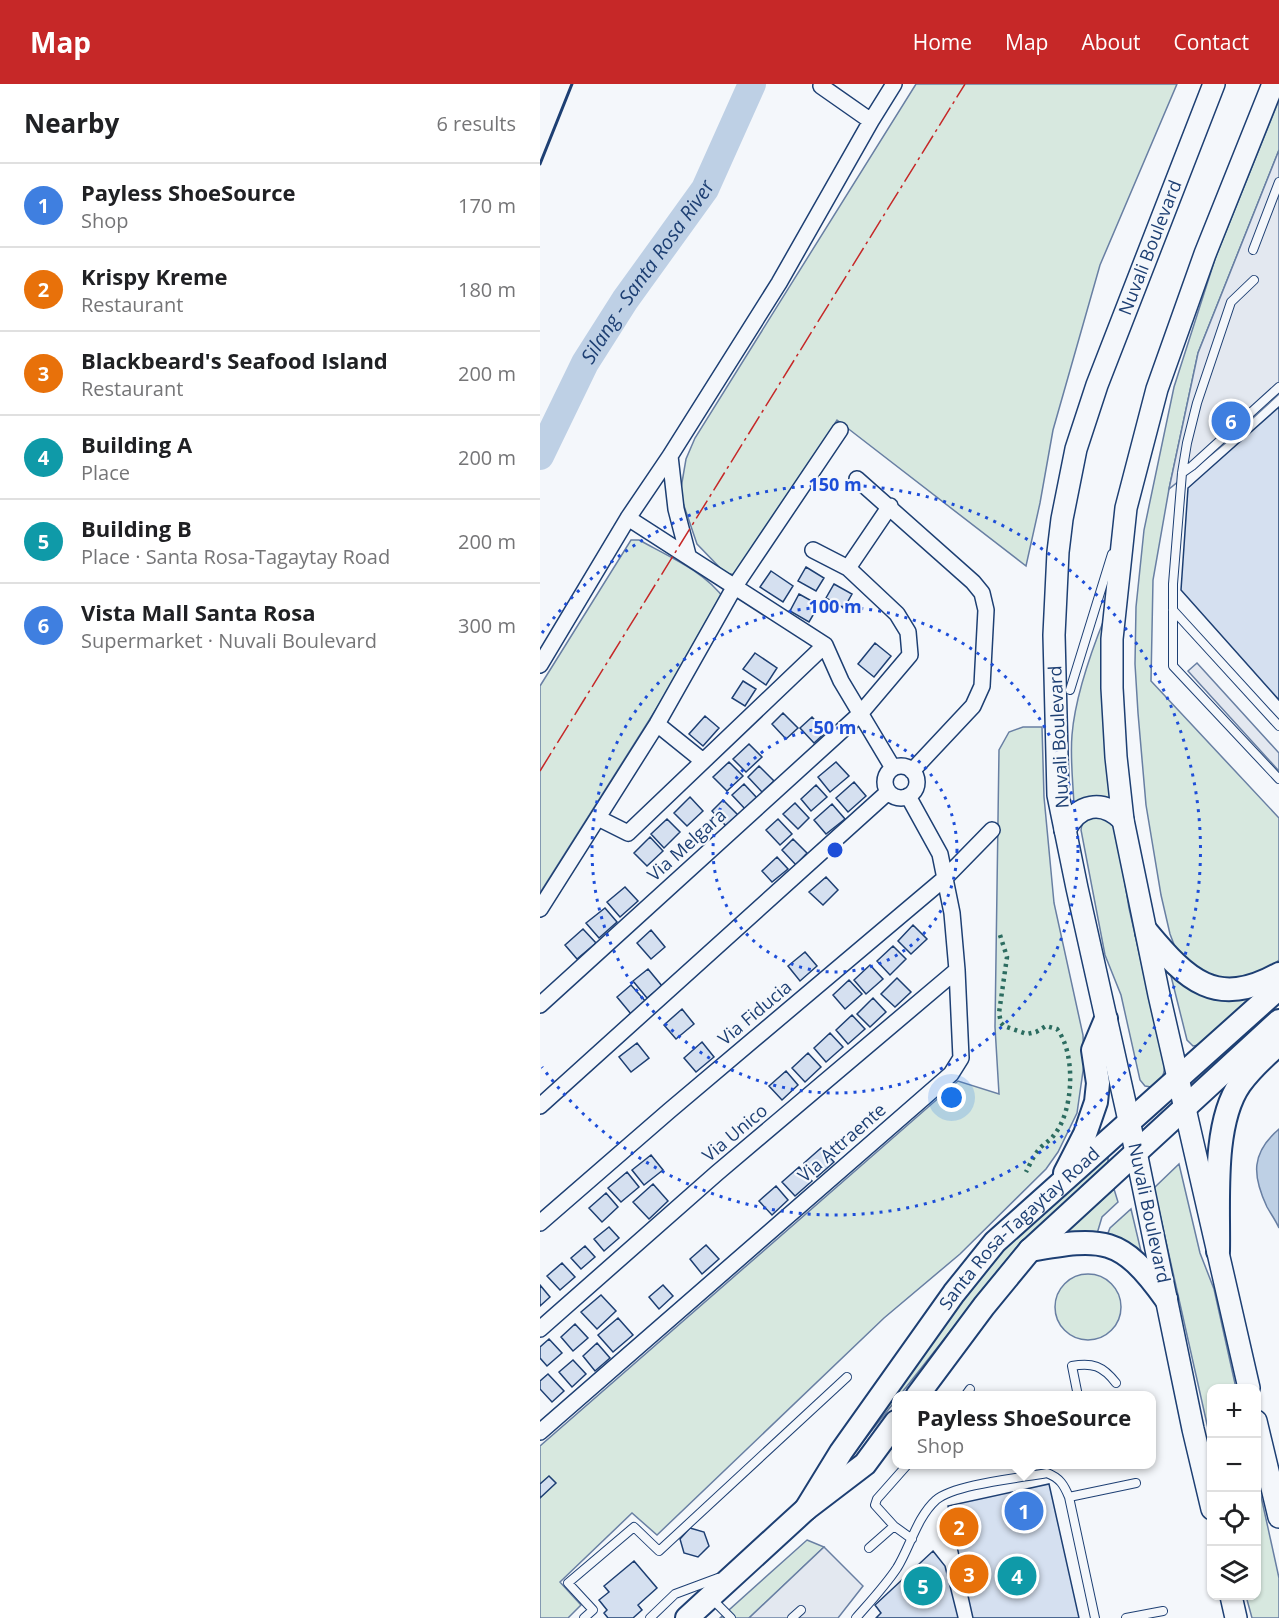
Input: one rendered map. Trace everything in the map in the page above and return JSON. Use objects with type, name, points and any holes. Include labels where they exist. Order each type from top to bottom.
[{"type":"main road","name":"Nuvali Boulevard","points":[[1208,1492],[1058,795],[1054,635],[1058,552],[1076,449],[1097,385],[1214,84]]},
{"type":"main road","name":"Nuvali Boulevard","points":[[1248,1384],[1184,1107],[1123,820],[1116,757],[1112,678],[1113,639],[1126,508],[1157,389],[1205,254],[1273,84]]},
{"type":"main road","points":[[1065,830],[1072,818],[1084,809],[1106,808],[1123,820]]},
{"type":"main road","points":[[1146,933],[1184,972],[1195,981],[1207,986],[1234,990],[1259,984],[1279,974]]},
{"type":"main road","name":"Santa Rosa-Tagaytay Road","points":[[806,1509],[841,1452],[976,1264],[1002,1235],[1130,1123],[1279,987]]},
{"type":"main road","points":[[1059,1184],[1085,1134],[1096,1102],[1098,1083],[1093,1050],[1106,1019]]},
{"type":"main road","points":[[1218,1251],[1221,1146],[1228,1111],[1239,1085],[1277,1030]]},
{"type":"main road","name":"Santa Rosa-Tagaytay Road","points":[[920,1391],[1030,1250],[1184,1107],[1277,1030]]},
{"type":"main road","points":[[1030,1250],[1079,1242],[1098,1242],[1112,1246],[1129,1256],[1144,1269],[1166,1299]]},
{"type":"main road","name":"Santa Rosa-Tagaytay Road","points":[[687,1618],[806,1509],[864,1464],[892,1428]]},
{"type":"main road","points":[[1261,1438],[1279,1517]]},
{"type":"main road","points":[[1232,1600],[1236,1618]]},
{"type":"street","points":[[540,665],[628,518],[779,284],[894,84]]},
{"type":"street","points":[[821,86],[871,121]]},
{"type":"street","points":[[540,909],[657,724],[735,586],[840,430]]},
{"type":"street","points":[[670,456],[676,508],[688,555]]},
{"type":"street","points":[[857,479],[973,582],[982,593],[986,610],[982,686],[973,706],[912,771]]},
{"type":"street","points":[[848,568],[890,506]]},
{"type":"street","points":[[628,518],[825,645],[841,681],[893,768]]},
{"type":"street","name":"Via Melgara","points":[[540,1005],[860,714],[910,655],[908,632],[897,614],[848,568],[813,550]]},
{"type":"street","points":[[598,818],[628,833],[825,645]]},
{"type":"street","points":[[657,724],[703,761]]},
{"type":"street","points":[[903,766],[912,771],[917,781],[916,787],[908,796],[901,798],[888,792],[885,779],[893,768],[903,766]]},
{"type":"street","points":[[540,1106],[888,792]]},
{"type":"street","name":"Via Attraente","points":[[540,1432],[951,1074],[961,1058],[952,913],[945,878],[940,854],[908,796]]},
{"type":"street","name":"Via Fiducia","points":[[540,1222],[669,1110],[945,878],[992,830]]},
{"type":"street","name":"Via Unico","points":[[540,1329],[726,1166],[957,970]]},
{"type":"lane","points":[[1253,250],[1279,182]]},
{"type":"lane","points":[[1254,280],[1231,302],[1197,403],[1182,473],[1173,584],[1173,666],[1279,779]]},
{"type":"lane","points":[[1182,473],[1279,387]]},
{"type":"lane","name":"Nuvali Boulevard","points":[[1070,690],[1126,508]]},
{"type":"lane","points":[[1173,610],[1279,726]]},
{"type":"lane","points":[[1077,1391],[1072,1366],[1087,1363],[1111,1376],[1116,1383]]},
{"type":"lane","points":[[584,1618],[593,1610],[568,1583],[634,1527],[659,1551],[847,1377]]},
{"type":"lane","points":[[903,1469],[877,1498],[875,1505],[894,1526],[912,1539]]},
{"type":"lane","points":[[856,1618],[888,1580],[923,1516],[936,1500],[961,1489],[1047,1473],[1063,1483],[1069,1497],[1095,1618]]},
{"type":"lane","points":[[1069,1497],[1136,1483]]},
{"type":"lane","points":[[869,1548],[894,1526]]},
{"type":"lane","points":[[650,1618],[675,1594],[742,1569]]},
{"type":"lane","points":[[710,1597],[731,1618]]},
{"type":"lane","points":[[792,1618],[801,1610]]},
{"type":"lane","points":[[1126,1618],[1163,1611]]},
{"type":"shaded area","points":[[916,84],[1177,84],[1100,265],[1053,430],[1026,566],[837,420],[747,565],[736,575],[725,573],[697,544],[680,494],[686,459],[695,438]]},
{"type":"shaded area","points":[[1279,100],[1279,150],[1198,353],[1169,489],[1153,580],[1151,681],[1279,818],[1279,960],[1264,972],[1216,983],[1178,955],[1170,934],[1161,895],[1146,805],[1138,713],[1135,664],[1136,607],[1144,530],[1174,387],[1216,256]]},
{"type":"shaded area","points":[[1279,150],[1279,394],[1228,441],[1169,489],[1198,353]]},
{"type":"shaded area","points":[[631,540],[639,540],[697,573],[708,581],[725,600],[540,893],[540,686]]},
{"type":"shaded area","points":[[1105,617],[1112,801],[1074,805],[1071,752],[1076,705]]},
{"type":"shaded area","points":[[1197,663],[1279,753],[1279,771],[1188,671]]},
{"type":"shaded area","points":[[1023,727],[1042,727],[1044,797],[1054,903],[1083,1035],[1084,1064],[1077,1113],[1058,1152],[1046,1169],[960,1254],[884,1318],[657,1535],[632,1513],[560,1582],[581,1605],[568,1618],[540,1618],[540,1446],[958,1081],[999,1094],[995,1027],[999,750],[1009,732]]},
{"type":"shaded area","points":[[1100,816],[1115,823],[1129,908],[1164,1063],[1162,1078],[1151,1087],[1145,1086],[1140,1080],[1121,995],[1105,955],[1081,830],[1085,821]]},
{"type":"shaded area","points":[[1169,968],[1256,994],[1199,1045],[1193,1046],[1187,1040]]},
{"type":"shaded area","points":[[1103,1156],[1108,1157],[1108,1162],[1016,1248],[903,1391],[897,1391],[974,1284],[1010,1241]]},
{"type":"shaded area","points":[[1179,1164],[1200,1253],[1214,1289],[1235,1384],[1207,1384],[1207,1424],[1154,1188]]},
{"type":"shaded area","points":[[1114,1189],[1118,1202],[1102,1217],[1096,1237],[1062,1236]]},
{"type":"shaded area","points":[[1131,1209],[1144,1264],[1106,1238],[1110,1228]]},
{"type":"shaded area","points":[[1081,1274],[1095,1274],[1107,1279],[1116,1288],[1121,1307],[1119,1320],[1112,1331],[1095,1340],[1081,1340],[1069,1335],[1060,1326],[1055,1314],[1055,1300],[1060,1288],[1069,1279]]},
{"type":"shaded area","points":[[892,1398],[892,1405],[842,1468]]},
{"type":"shaded area","points":[[1261,1496],[1279,1578],[1279,1618],[1252,1618],[1247,1600],[1261,1600]]},
{"type":"shaded area","points":[[807,1540],[824,1547],[749,1618],[720,1618]]},
{"type":"shaded area","points":[[824,1547],[863,1586],[838,1618],[749,1618]]},
{"type":"water","points":[[1279,1129],[1279,1228],[1262,1195],[1257,1165],[1263,1147]]},
{"type":"building","points":[[1279,407],[1279,700],[1181,590],[1188,488]]},
{"type":"building","points":[[806,567],[824,578],[816,591],[798,581]]},
{"type":"building","points":[[771,571],[793,586],[783,602],[760,587]]},
{"type":"building","points":[[834,584],[852,594],[844,608],[826,598]]},
{"type":"building","points":[[799,594],[819,605],[809,622],[790,611]]},
{"type":"building","points":[[875,643],[891,656],[874,677],[858,664]]},
{"type":"building","points":[[755,653],[777,668],[766,685],[743,669]]},
{"type":"building","points":[[743,681],[756,689],[745,706],[732,698]]},
{"type":"building","points":[[783,713],[798,728],[786,739],[772,724]]},
{"type":"building","points":[[705,716],[719,728],[703,746],[689,734]]},
{"type":"building","points":[[812,717],[826,732],[814,743],[800,728]]},
{"type":"building","points":[[749,744],[762,757],[746,772],[733,759]]},
{"type":"building","points":[[729,762],[743,776],[727,791],[713,777]]},
{"type":"building","points":[[836,762],[849,776],[830,792],[818,777]]},
{"type":"building","points":[[759,766],[774,781],[762,792],[748,777]]},
{"type":"building","points":[[854,782],[866,796],[848,812],[836,798]]},
{"type":"building","points":[[744,784],[758,799],[746,810],[732,795]]},
{"type":"building","points":[[816,785],[827,797],[811,811],[801,799]]},
{"type":"building","points":[[690,797],[703,811],[687,826],[674,813]]},
{"type":"building","points":[[723,800],[738,815],[726,826],[712,811]]},
{"type":"building","points":[[795,803],[809,818],[798,829],[783,814]]},
{"type":"building","points":[[832,804],[845,819],[826,834],[814,820]]},
{"type":"building","points":[[667,819],[680,832],[664,848],[651,834]]},
{"type":"building","points":[[778,819],[792,834],[780,845],[766,830]]},
{"type":"building","points":[[650,837],[663,851],[647,866],[634,853]]},
{"type":"building","points":[[793,839],[807,853],[796,865],[782,850]]},
{"type":"building","points":[[777,857],[788,869],[772,882],[762,871]]},
{"type":"building","points":[[826,877],[838,890],[823,905],[809,892]]},
{"type":"building","points":[[625,887],[638,901],[620,917],[607,902]]},
{"type":"building","points":[[605,908],[617,922],[599,938],[586,923]]},
{"type":"building","points":[[913,925],[927,939],[911,954],[898,941]]},
{"type":"building","points":[[583,929],[596,943],[577,959],[565,945]]},
{"type":"building","points":[[651,930],[665,947],[651,959],[637,943]]},
{"type":"building","points":[[893,946],[906,959],[890,975],[877,961]]},
{"type":"building","points":[[805,952],[817,966],[800,981],[788,966]]},
{"type":"building","points":[[870,965],[883,979],[866,994],[854,980]]},
{"type":"building","points":[[648,969],[662,986],[647,998],[633,981]]},
{"type":"building","points":[[897,978],[911,992],[895,1007],[881,994]]},
{"type":"building","points":[[849,980],[862,994],[845,1009],[833,995]]},
{"type":"building","points":[[631,985],[646,1002],[631,1014],[617,997]]},
{"type":"building","points":[[873,998],[886,1012],[870,1027],[857,1014]]},
{"type":"building","points":[[682,1009],[694,1024],[676,1039],[664,1025]]},
{"type":"building","points":[[852,1015],[865,1029],[848,1044],[836,1030]]},
{"type":"building","points":[[830,1033],[843,1047],[826,1062],[814,1048]]},
{"type":"building","points":[[702,1042],[714,1057],[696,1072],[684,1058]]},
{"type":"building","points":[[637,1043],[649,1058],[631,1072],[619,1057]]},
{"type":"building","points":[[808,1053],[821,1067],[805,1082],[792,1068]]},
{"type":"building","points":[[786,1071],[798,1085],[782,1100],[769,1086]]},
{"type":"building","points":[[821,1148],[834,1162],[817,1177],[804,1163]]},
{"type":"building","points":[[651,1155],[663,1170],[644,1185],[632,1170]]},
{"type":"building","points":[[799,1167],[812,1181],[795,1196],[782,1182]]},
{"type":"building","points":[[627,1172],[639,1187],[621,1202],[608,1188]]},
{"type":"building","points":[[653,1184],[668,1201],[649,1219],[633,1202]]},
{"type":"building","points":[[776,1186],[788,1200],[772,1215],[759,1201]]},
{"type":"building","points":[[606,1193],[618,1207],[602,1222],[589,1208]]},
{"type":"building","points":[[609,1227],[619,1238],[604,1251],[594,1239]]},
{"type":"building","points":[[706,1245],[719,1259],[702,1274],[690,1259]]},
{"type":"building","points":[[585,1246],[595,1257],[581,1269],[571,1258]]},
{"type":"building","points":[[562,1263],[575,1277],[560,1290],[547,1276]]},
{"type":"building","points":[[540,1285],[550,1297],[540,1306]]},
{"type":"building","points":[[663,1285],[673,1296],[659,1309],[649,1297]]},
{"type":"building","points":[[601,1295],[616,1311],[597,1329],[581,1312]]},
{"type":"building","points":[[618,1318],[633,1335],[613,1352],[598,1335]]},
{"type":"building","points":[[575,1324],[588,1338],[573,1351],[561,1337]]},
{"type":"building","points":[[549,1339],[562,1353],[547,1366],[540,1358],[540,1347]]},
{"type":"building","points":[[597,1343],[610,1358],[595,1371],[583,1356]]},
{"type":"building","points":[[573,1360],[586,1374],[572,1387],[559,1372]]},
{"type":"building","points":[[548,1374],[564,1391],[552,1402],[540,1389],[540,1381]]},
{"type":"building","points":[[549,1476],[556,1483],[540,1498],[540,1484]]},
{"type":"building","points":[[1049,1484],[1079,1618],[973,1618],[948,1506]]},
{"type":"building","points":[[690,1528],[704,1532],[709,1546],[698,1557],[684,1553],[680,1539]]},
{"type":"building","points":[[933,1551],[945,1566],[958,1618],[876,1618],[881,1613],[875,1605]]},
{"type":"building","points":[[634,1561],[657,1588],[638,1605],[642,1610],[633,1618],[608,1618],[604,1613],[607,1610],[599,1600],[609,1592],[604,1586]]},
{"type":"waterway","name":"Silang - Santa Rosa River","points":[[540,456],[585,363],[625,300],[705,189],[752,84]]},
{"type":"hedge","points":[[1000,935],[1007,957],[999,1013],[1001,1023],[1027,1034],[1046,1026],[1057,1029],[1063,1039],[1070,1067],[1069,1097],[1061,1125],[1053,1137],[1038,1151],[1026,1172]]},
{"type":"wall","points":[[540,164],[572,84]]},
{"type":"power","points":[[540,771],[965,84]]},
{"type":"place","name":"Vista Mall Santa Rosa","points":[[1231,421]]},
{"type":"place","name":"Payless ShoeSource","points":[[1024,1511]]},
{"type":"place","name":"Krispy Kreme","points":[[959,1527]]},
{"type":"place","name":"Blackbeard's Seafood Island","points":[[969,1574]]},
{"type":"place","name":"Building A","points":[[1017,1576]]},
{"type":"place","name":"Building B","points":[[923,1586]]}]
